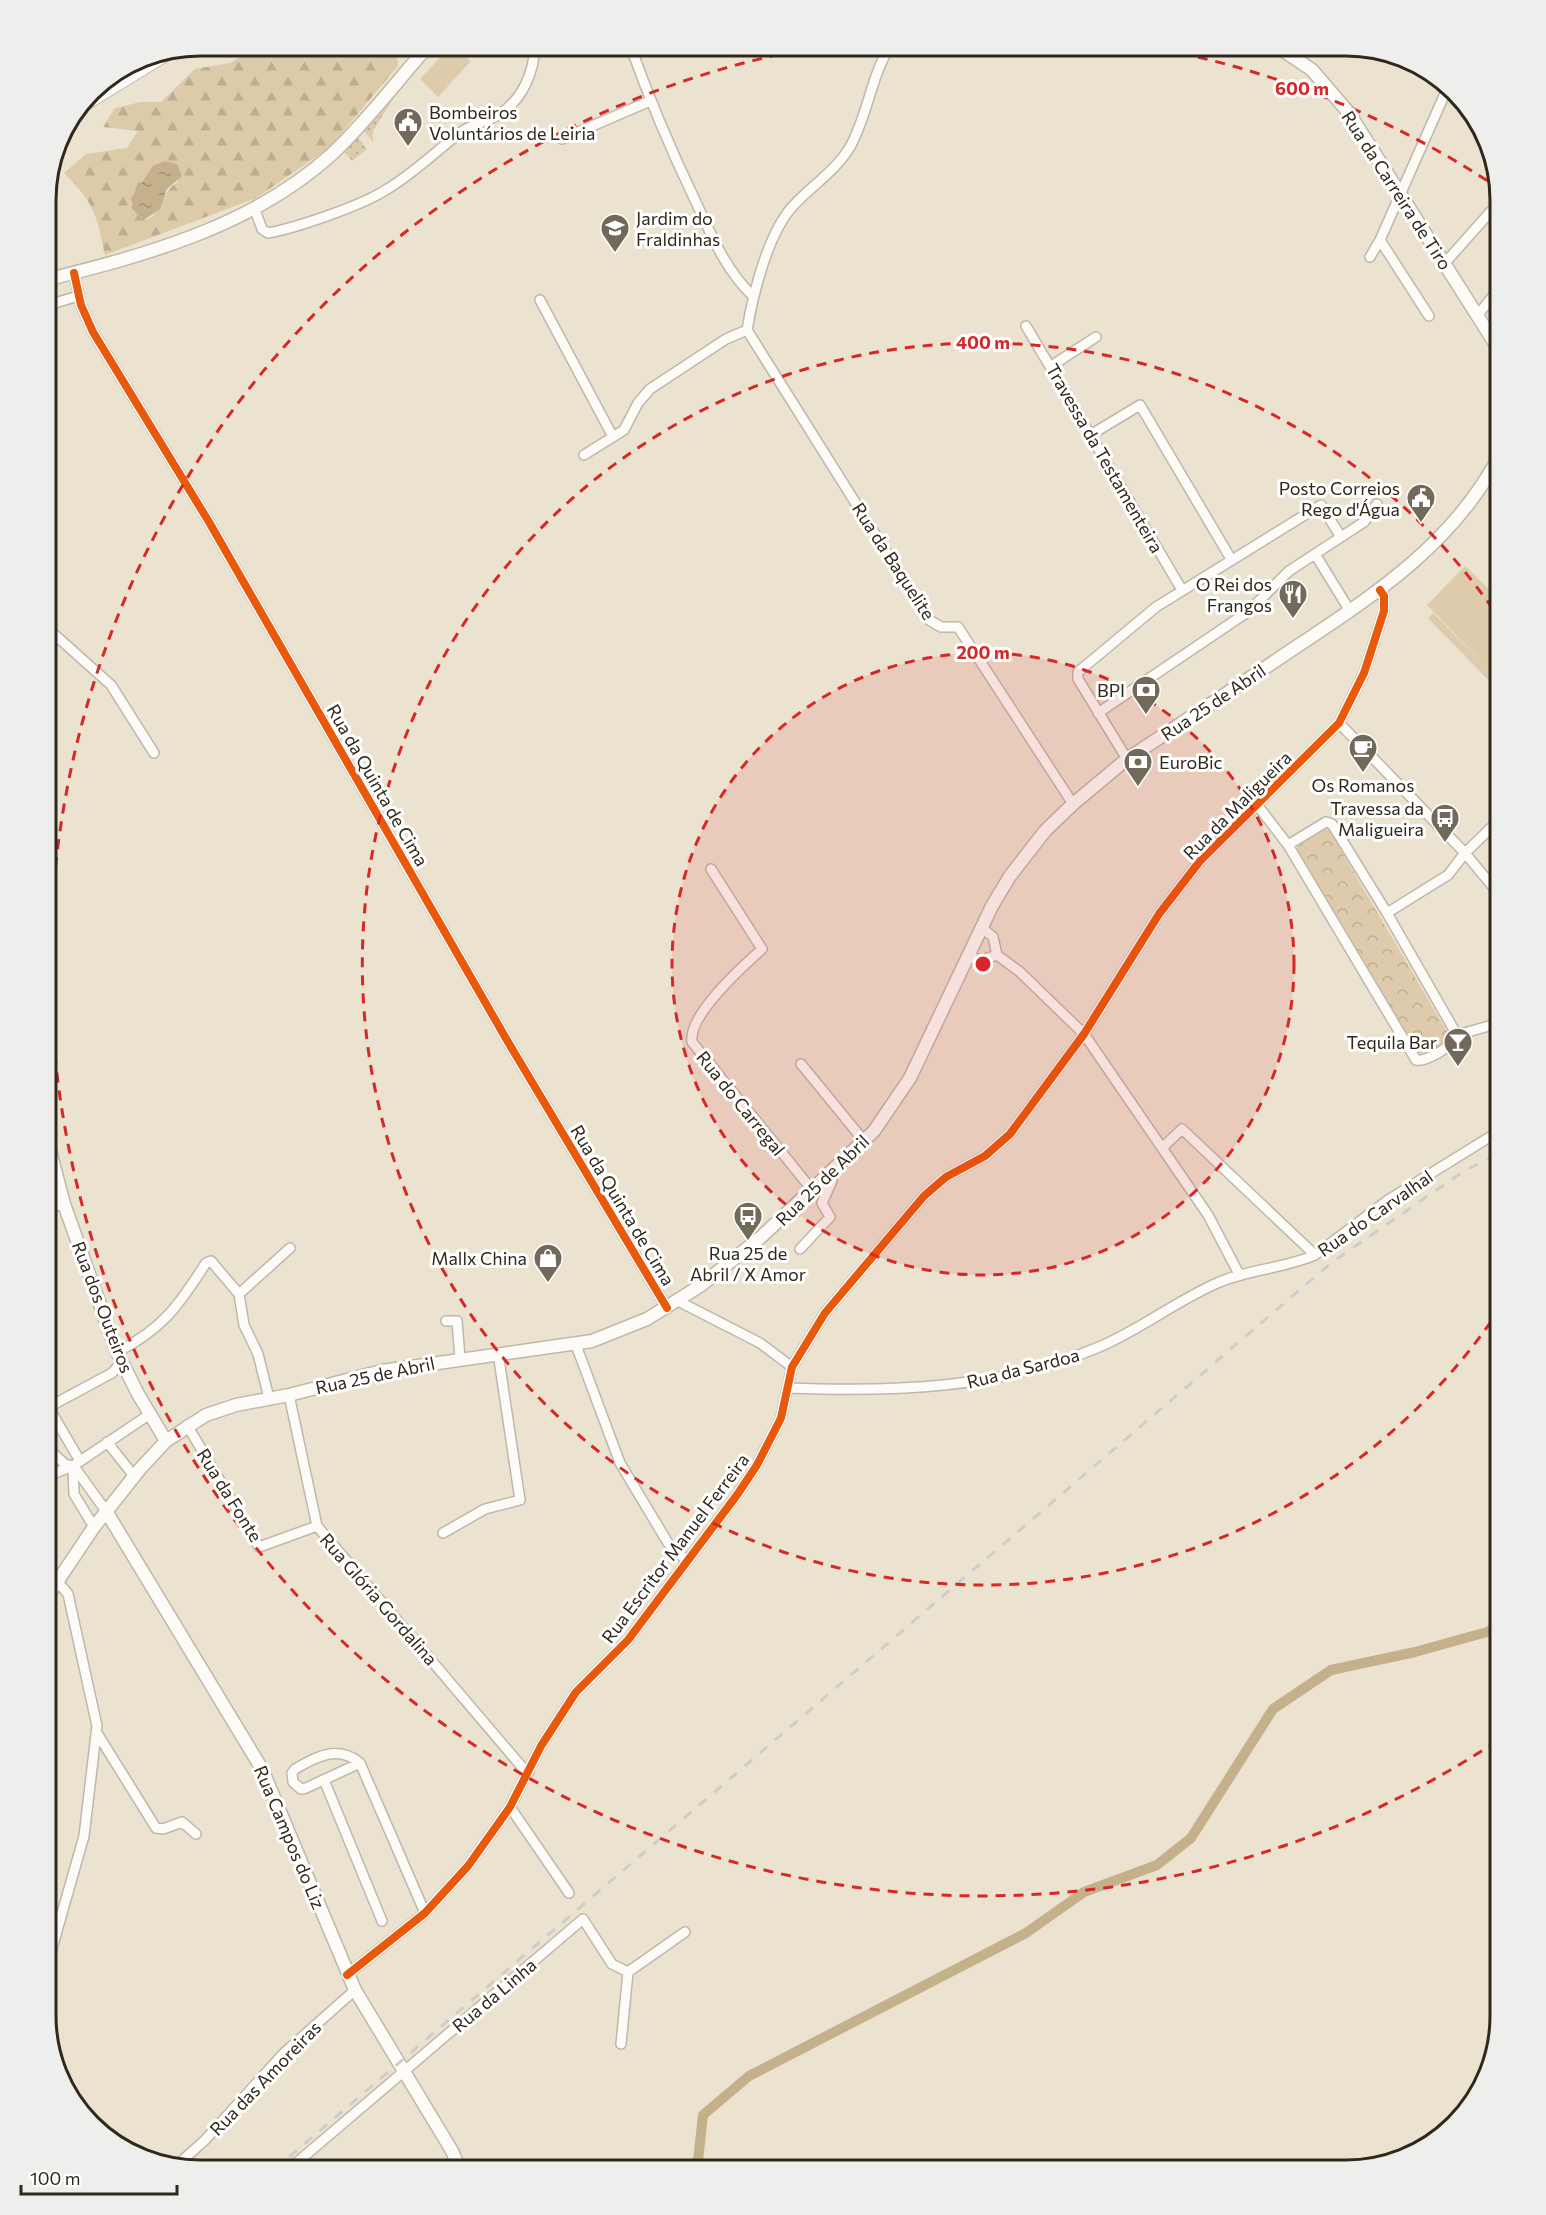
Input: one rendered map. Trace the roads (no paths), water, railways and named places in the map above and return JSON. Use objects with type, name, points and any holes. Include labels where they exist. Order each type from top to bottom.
[{"type":"main road","points":[[56,277],[185,238],[255,210],[287,189],[332,154],[415,56]]},
{"type":"main road","name":"Rua da Carreira de Tiro","points":[[1292,56],[1305,64],[1333,91],[1490,336]]},
{"type":"main road","points":[[106,90],[148,65]]},
{"type":"main road","name":"Rua 25 de Abril","points":[[1449,527],[1474,481],[1490,458]]},
{"type":"main road","name":"Rua 25 de Abril","points":[[57,1581],[93,1527],[134,1476],[166,1441],[187,1425],[217,1411],[382,1371],[459,1358],[576,1345],[606,1336],[667,1308],[745,1251],[829,1176],[890,1111],[910,1078],[981,927],[1002,889],[1020,863],[1073,804],[1127,759],[1350,611],[1420,559],[1458,519],[1490,470]]},
{"type":"main road","name":"Rua dos Outeiros","points":[[56,1174],[64,1204],[119,1357],[166,1441]]},
{"type":"main road","name":"Rua Campos do Liz","points":[[106,1511],[262,1769],[347,1975],[455,2159]]},
{"type":"street","points":[[255,210],[262,229],[268,233],[362,203],[387,190],[464,130],[498,115],[528,82],[534,66],[534,56]]},
{"type":"street","points":[[634,56],[650,101],[724,258],[742,286],[753,296]]},
{"type":"street","points":[[584,455],[624,430],[638,403],[650,389],[726,339],[747,330],[753,296],[763,265],[786,214],[840,162],[854,138],[887,56]]},
{"type":"street","points":[[1370,258],[1444,95]]},
{"type":"street","points":[[562,138],[650,101]]},
{"type":"street","points":[[1444,264],[1490,212]]},
{"type":"street","points":[[1380,240],[1429,316]]},
{"type":"street","name":"Rua da Quinta de Cima","points":[[74,273],[78,296],[93,332],[209,522],[508,1042],[667,1308]]},
{"type":"street","points":[[56,303],[78,296]]},
{"type":"street","points":[[540,300],[613,437]]},
{"type":"street","points":[[1477,316],[1490,300]]},
{"type":"street","name":"Travessa da Testamenteira","points":[[1026,326],[1092,434],[1182,590]]},
{"type":"street","name":"Rua da Baquelite","points":[[747,330],[929,620],[941,627],[958,627],[1073,804]]},
{"type":"street","points":[[1051,366],[1096,337]]},
{"type":"street","points":[[1092,434],[1140,405],[1231,559]]},
{"type":"street","points":[[1098,713],[1244,615],[1285,574],[1364,522],[1377,504]]},
{"type":"street","points":[[1127,759],[1078,679],[1078,672],[1156,607],[1321,505],[1341,537]]},
{"type":"street","points":[[1315,554],[1350,611]]},
{"type":"street","name":"Rua da Maligueira","points":[[792,1367],[825,1313],[903,1218],[946,1177],[985,1156],[1010,1134],[1084,1034],[1159,914],[1200,861],[1258,806],[1339,723],[1364,673],[1384,611],[1384,596],[1380,590]]},
{"type":"street","points":[[56,636],[111,685],[154,753]]},
{"type":"street","points":[[1339,723],[1465,853],[1490,883]]},
{"type":"street","points":[[1258,806],[1288,845],[1416,1060],[1423,1061],[1453,1043],[1457,1035],[1490,1026]]},
{"type":"street","points":[[1288,845],[1330,822],[1387,913],[1457,1035]]},
{"type":"street","points":[[1387,913],[1448,875],[1465,853],[1490,829]]},
{"type":"street","name":"Rua do Carregal","points":[[711,869],[766,946],[734,974],[695,1023],[691,1033],[692,1042],[813,1191]]},
{"type":"street","points":[[981,927],[993,937],[997,955],[1020,972],[1084,1034],[1208,1215],[1239,1274]]},
{"type":"street","points":[[967,957],[982,960],[997,955]]},
{"type":"street","points":[[801,1064],[864,1141]]},
{"type":"street","points":[[1162,1148],[1182,1129],[1316,1255]]},
{"type":"street","name":"Rua do Carvalhal","points":[[1239,1274],[1302,1261],[1316,1255],[1388,1200],[1490,1136]]},
{"type":"street","points":[[800,1249],[830,1217],[822,1203],[832,1181],[829,1176]]},
{"type":"street","points":[[56,1206],[64,1204]]},
{"type":"street","points":[[239,1294],[290,1248]]},
{"type":"street","points":[[56,1403],[112,1372],[119,1357],[163,1323],[206,1263],[211,1261],[239,1294],[244,1325],[258,1354],[269,1398]]},
{"type":"street","name":"Rua da Sardoa","points":[[789,1388],[868,1390],[929,1388],[1032,1368],[1070,1358],[1115,1340],[1213,1284],[1239,1274]]},
{"type":"street","points":[[678,1301],[760,1343],[792,1367]]},
{"type":"street","points":[[446,1321],[457,1321],[459,1358]]},
{"type":"street","points":[[576,1345],[620,1463],[668,1544],[687,1561]]},
{"type":"street","points":[[442,1533],[485,1509],[520,1500],[498,1353]]},
{"type":"street","name":"Rua Escritor Manuel Ferreira","points":[[347,1975],[424,1912],[468,1866],[510,1808],[541,1746],[576,1692],[627,1640],[757,1465],[781,1418],[792,1367]]},
{"type":"street","name":"Rua Glória Gordalina","points":[[290,1395],[317,1526],[522,1767],[529,1772]]},
{"type":"street","points":[[56,1472],[77,1463],[150,1414]]},
{"type":"street","points":[[56,1424],[106,1511]]},
{"type":"street","name":"Rua da Fonte","points":[[187,1425],[259,1547],[317,1526]]},
{"type":"street","points":[[107,1442],[134,1476]]},
{"type":"street","points":[[56,1456],[65,1464],[77,1463]]},
{"type":"street","points":[[77,1463],[74,1494],[93,1527]]},
{"type":"street","points":[[56,1934],[84,1836],[97,1733],[68,1594],[57,1581]]},
{"type":"street","points":[[97,1733],[156,1828],[163,1829],[182,1822],[196,1833]]},
{"type":"street","points":[[360,1763],[301,1789],[293,1782],[292,1773],[299,1766],[333,1752],[344,1753],[360,1763],[424,1912]]},
{"type":"street","points":[[324,1780],[382,1921]]},
{"type":"street","points":[[510,1808],[569,1893]]},
{"type":"street","name":"Rua da Linha","points":[[301,2159],[583,1919],[612,1964],[628,1972]]},
{"type":"street","points":[[621,2044],[628,1972],[685,1932]]},
{"type":"street","name":"Rua das Amoreiras","points":[[184,2158],[204,2141],[284,2053],[355,1990]]},
{"type":"water","points":[[165,161],[177,164],[182,176],[167,189],[160,209],[144,220],[132,209],[131,198],[153,166]]},
{"type":"waterway","points":[[698,2159],[703,2115],[749,2076],[1026,1933],[1084,1892],[1157,1865],[1191,1838],[1273,1709],[1331,1670],[1415,1652],[1490,1630]]},
{"type":"railway","points":[[287,2159],[1331,1263],[1464,1171],[1490,1158]]},
{"type":"place","name":"Bombeiros Voluntários de Leiria","points":[[408,148]]},
{"type":"place","name":"Jardim do Fraldinhas","points":[[615,254]]},
{"type":"place","name":"Posto Correios Rego d'Água","points":[[1421,524]]},
{"type":"place","name":"O Rei dos Frangos","points":[[1293,620]]},
{"type":"place","name":"BPI","points":[[1146,716]]},
{"type":"place","name":"Os Romanos","points":[[1363,774]]},
{"type":"place","name":"EuroBic","points":[[1138,788]]},
{"type":"place","name":"Travessa da Maligueira","points":[[1445,844]]},
{"type":"place","name":"Tequila Bar","points":[[1458,1068]]},
{"type":"place","name":"Rua 25 de Abril / X Amor","points":[[748,1242]]},
{"type":"place","name":"Mallx China","points":[[548,1284]]}]
